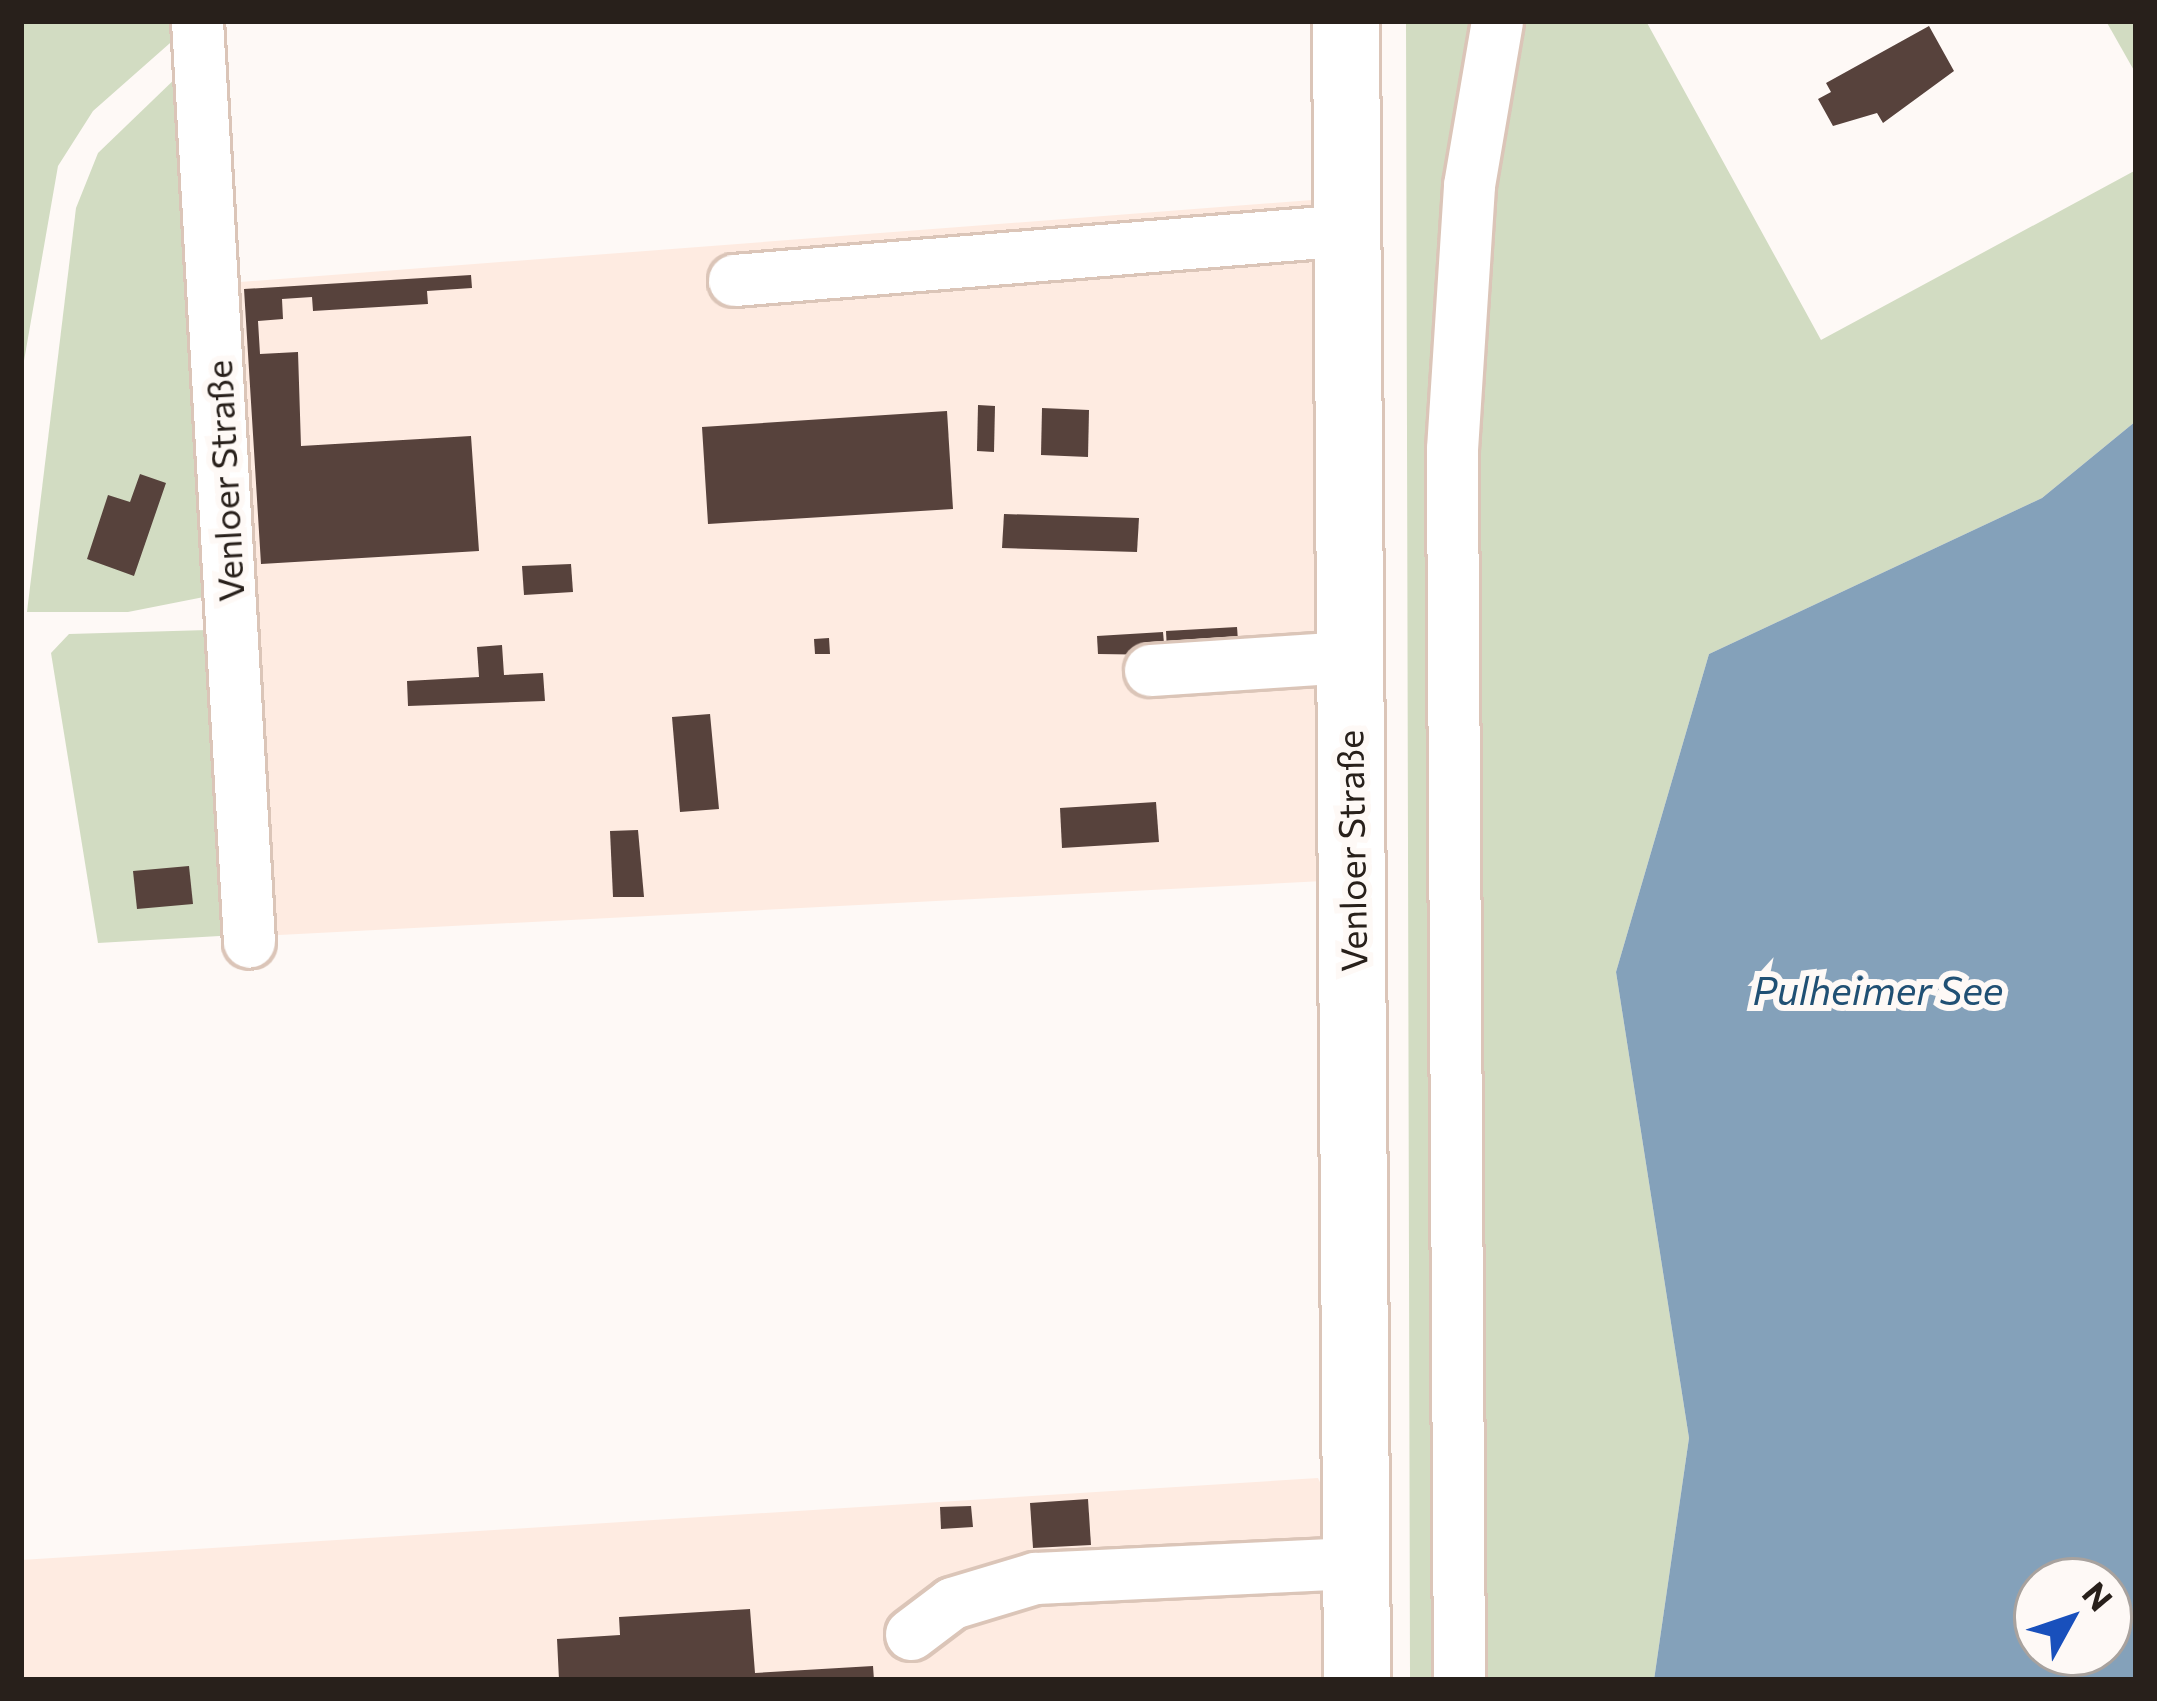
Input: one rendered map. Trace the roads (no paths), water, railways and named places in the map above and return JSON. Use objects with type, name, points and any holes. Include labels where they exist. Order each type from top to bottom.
[{"type":"main road","name":"Venloer Straße","points":[[1346,21],[1357,1680]]},
{"type":"street","name":"Venloer Straße","points":[[196,21],[249,942]]},
{"type":"street","points":[[1459,1680],[1452,449],[1469,185],[1497,21]]},
{"type":"street","points":[[734,280],[1347,230]]},
{"type":"street","points":[[1150,670],[1348,657]]},
{"type":"street","points":[[910,1634],[952,1603],[1035,1579],[1358,1563]]},
{"type":"water","name":"Pulheimer See","points":[[2136,421],[2136,1680],[1654,1680],[1689,1438],[1616,972],[1709,654],[2042,498]]}]
